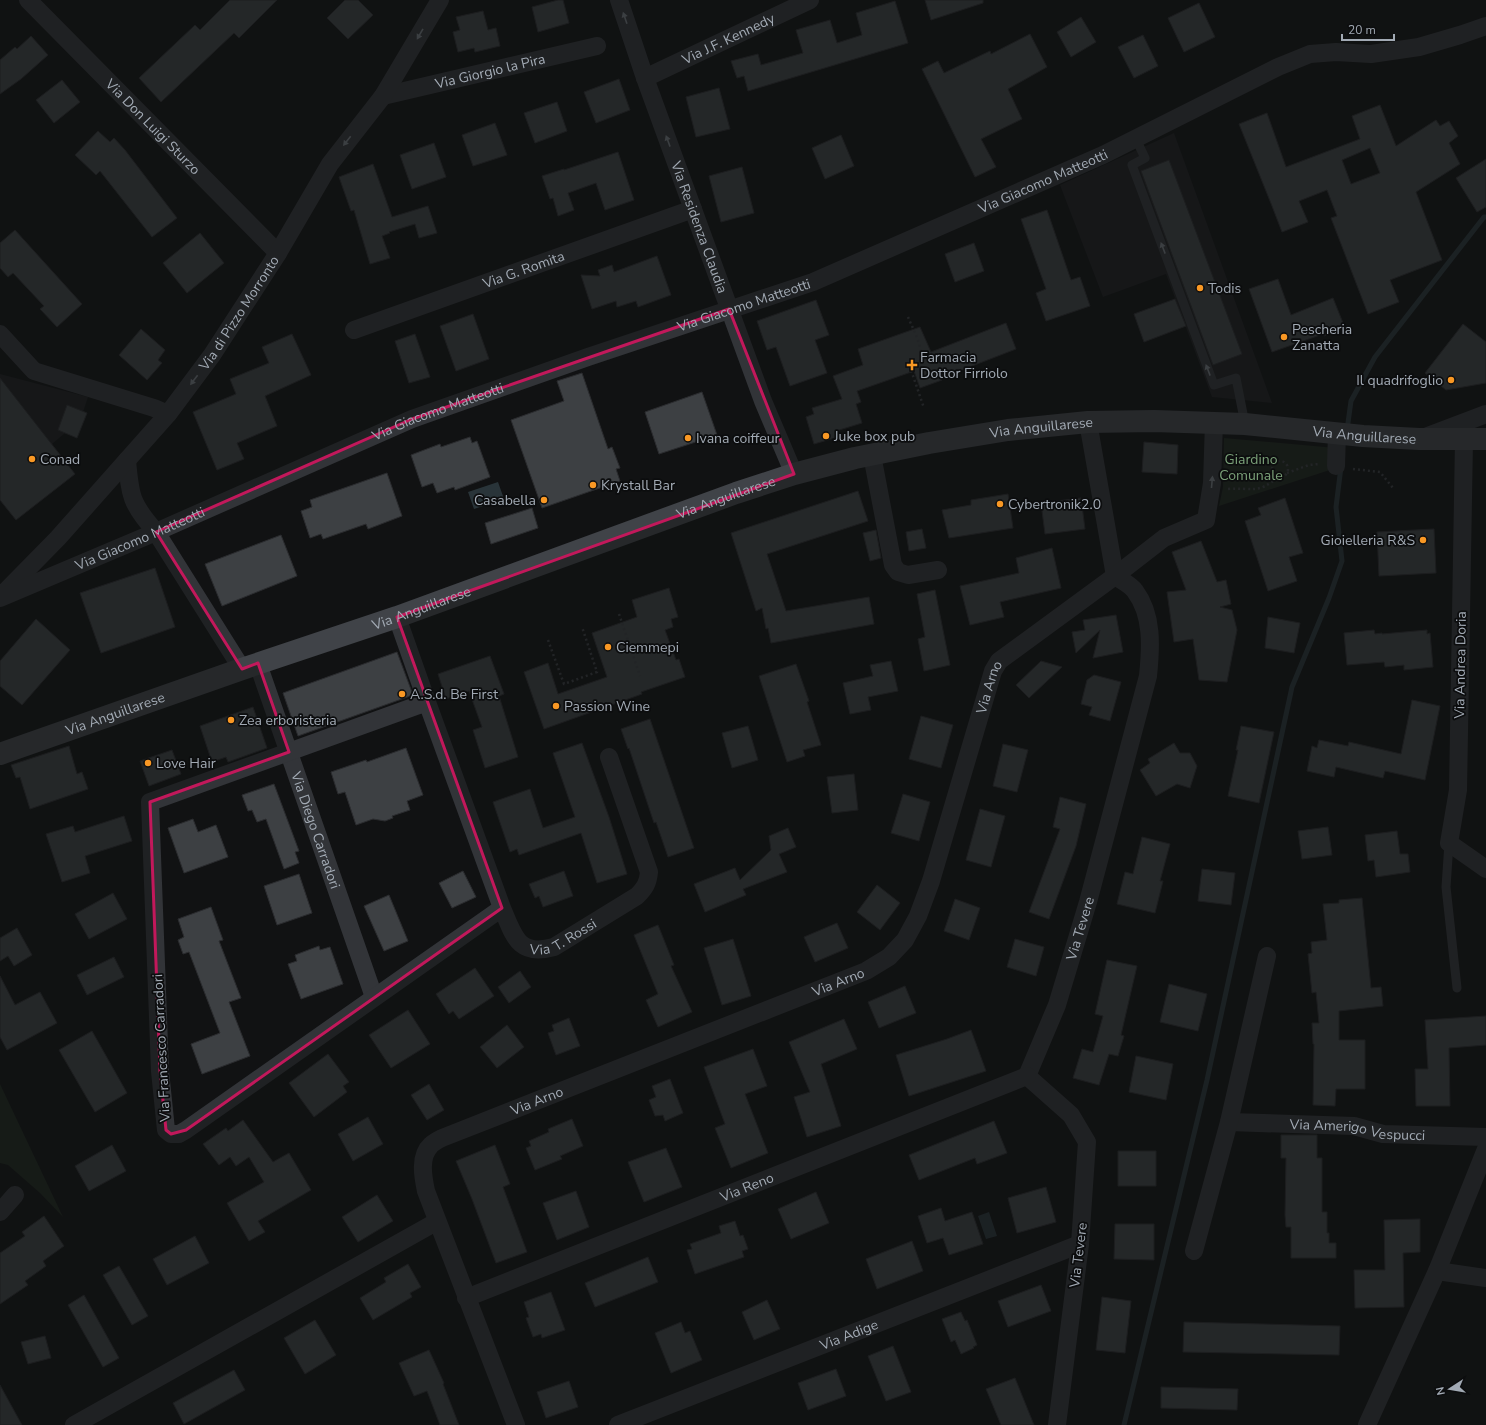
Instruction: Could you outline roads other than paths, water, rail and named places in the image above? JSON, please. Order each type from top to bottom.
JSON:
[{"type":"main road","name":"Via Anguillarese","points":[[0,754],[250,666],[397,617],[736,493],[794,474],[929,442],[1008,430],[1088,422],[1154,421],[1245,424],[1419,440],[1486,439]]},
{"type":"street","name":"Via Don Luigi Sturzo","points":[[28,0],[278,253]]},
{"type":"street","name":"Via di Pizzo Morronto","points":[[0,597],[58,538],[168,414],[212,355],[278,253],[330,164],[384,96],[440,0]]},
{"type":"street","name":"Via Residenza Claudia","points":[[619,0],[645,78],[729,309],[763,401],[794,474]]},
{"type":"street","name":"Via J.F. Kennedy","points":[[645,78],[810,0]]},
{"type":"street","name":"Via Giacomo Matteotti","points":[[0,597],[156,532],[412,419],[588,357],[813,282],[1103,155],[1278,66],[1310,54],[1336,52],[1371,54],[1419,47],[1486,26]]},
{"type":"street","name":"Via Giorgio la Pira","points":[[384,96],[597,46]]},
{"type":"street","name":"Via G. Romita","points":[[354,330],[693,209]]},
{"type":"street","points":[[0,334],[34,371],[154,408],[168,414]]},
{"type":"street","points":[[1419,440],[1486,414]]},
{"type":"street","points":[[1088,422],[1114,576],[1164,538],[1206,520],[1212,483],[1214,422]]},
{"type":"street","points":[[1336,466],[1338,433]]},
{"type":"street","name":"Via Andrea Doria","points":[[1449,843],[1458,790],[1464,440]]},
{"type":"street","points":[[872,455],[893,565],[898,572],[908,575],[938,570]]},
{"type":"street","name":"Via Diego Carradori","points":[[127,460],[130,490],[134,504],[143,518],[156,532],[250,666],[289,752],[374,997]]},
{"type":"street","name":"Via Tevere","points":[[1057,1425],[1080,1244],[1087,1142],[1072,1115],[1027,1076],[1057,1005],[1088,902],[1148,676],[1150,630],[1145,609],[1134,589],[1114,576]]},
{"type":"street","name":"Via Arno","points":[[436,1222],[423,1176],[423,1166],[427,1150],[432,1143],[866,971],[889,957],[905,940],[918,916],[933,874],[993,671],[999,661],[1114,576]]},
{"type":"street","name":"Via T. Rossi","points":[[397,617],[511,931],[518,942],[527,948],[541,950],[554,947],[637,896],[645,888],[648,881],[649,872],[609,758]]},
{"type":"street","points":[[289,752],[427,702]]},
{"type":"street","name":"Via Francesco Carradori","points":[[289,752],[150,802],[160,1071],[166,1130],[171,1134],[179,1134],[186,1130],[502,908]]},
{"type":"street","points":[[1449,843],[1486,869]]},
{"type":"street","points":[[1194,1251],[1229,1122],[1266,956]]},
{"type":"street","name":"Via Reno","points":[[466,1298],[1027,1076]]},
{"type":"street","name":"Via Amerigo Vespucci","points":[[1229,1122],[1354,1126],[1384,1134],[1486,1137]]},
{"type":"street","points":[[1367,1425],[1437,1271],[1486,1149]]},
{"type":"street","points":[[0,1212],[15,1195]]},
{"type":"street","points":[[74,1425],[436,1222],[516,1425]]},
{"type":"street","name":"Via Adige","points":[[618,1425],[1080,1244]]},
{"type":"street","points":[[1437,1271],[1486,1278]]},
{"type":"lane","points":[[1136,138],[1145,158],[1132,165],[1214,385],[1236,378],[1245,424]]},
{"type":"lane","points":[[1449,843],[1446,887],[1457,988]]},
{"type":"waterway","points":[[1347,430],[1351,401],[1375,357],[1484,217],[1486,217]]},
{"type":"waterway","points":[[1124,1425],[1207,1080],[1292,687],[1329,598],[1342,561],[1336,507],[1341,467]]},
{"type":"place","name":"Todis","points":[[1200,288]]},
{"type":"place","name":"Pescheria Zanatta","points":[[1284,337]]},
{"type":"place","name":"Farmacia Dottor Firriolo","points":[[912,365]]},
{"type":"place","name":"Il quadrifoglio","points":[[1451,380]]},
{"type":"place","name":"Juke box pub","points":[[826,436]]},
{"type":"place","name":"Ivana coiffeur","points":[[688,438]]},
{"type":"place","name":"Conad","points":[[32,459]]},
{"type":"place","name":"Krystall Bar","points":[[593,485]]},
{"type":"place","name":"Casabella","points":[[544,500]]},
{"type":"place","name":"Cybertronik2.0","points":[[1000,504]]},
{"type":"place","name":"Gioielleria R&S","points":[[1423,540]]},
{"type":"place","name":"Ciemmepi","points":[[608,647]]},
{"type":"place","name":"A.S.d. Be First","points":[[402,694]]},
{"type":"place","name":"Passion Wine","points":[[556,706]]},
{"type":"place","name":"Zea erboristeria","points":[[231,720]]},
{"type":"place","name":"Love Hair","points":[[148,763]]},
{"type":"park label","name":"Giardino Comunale","points":[[1251,468]]}]
